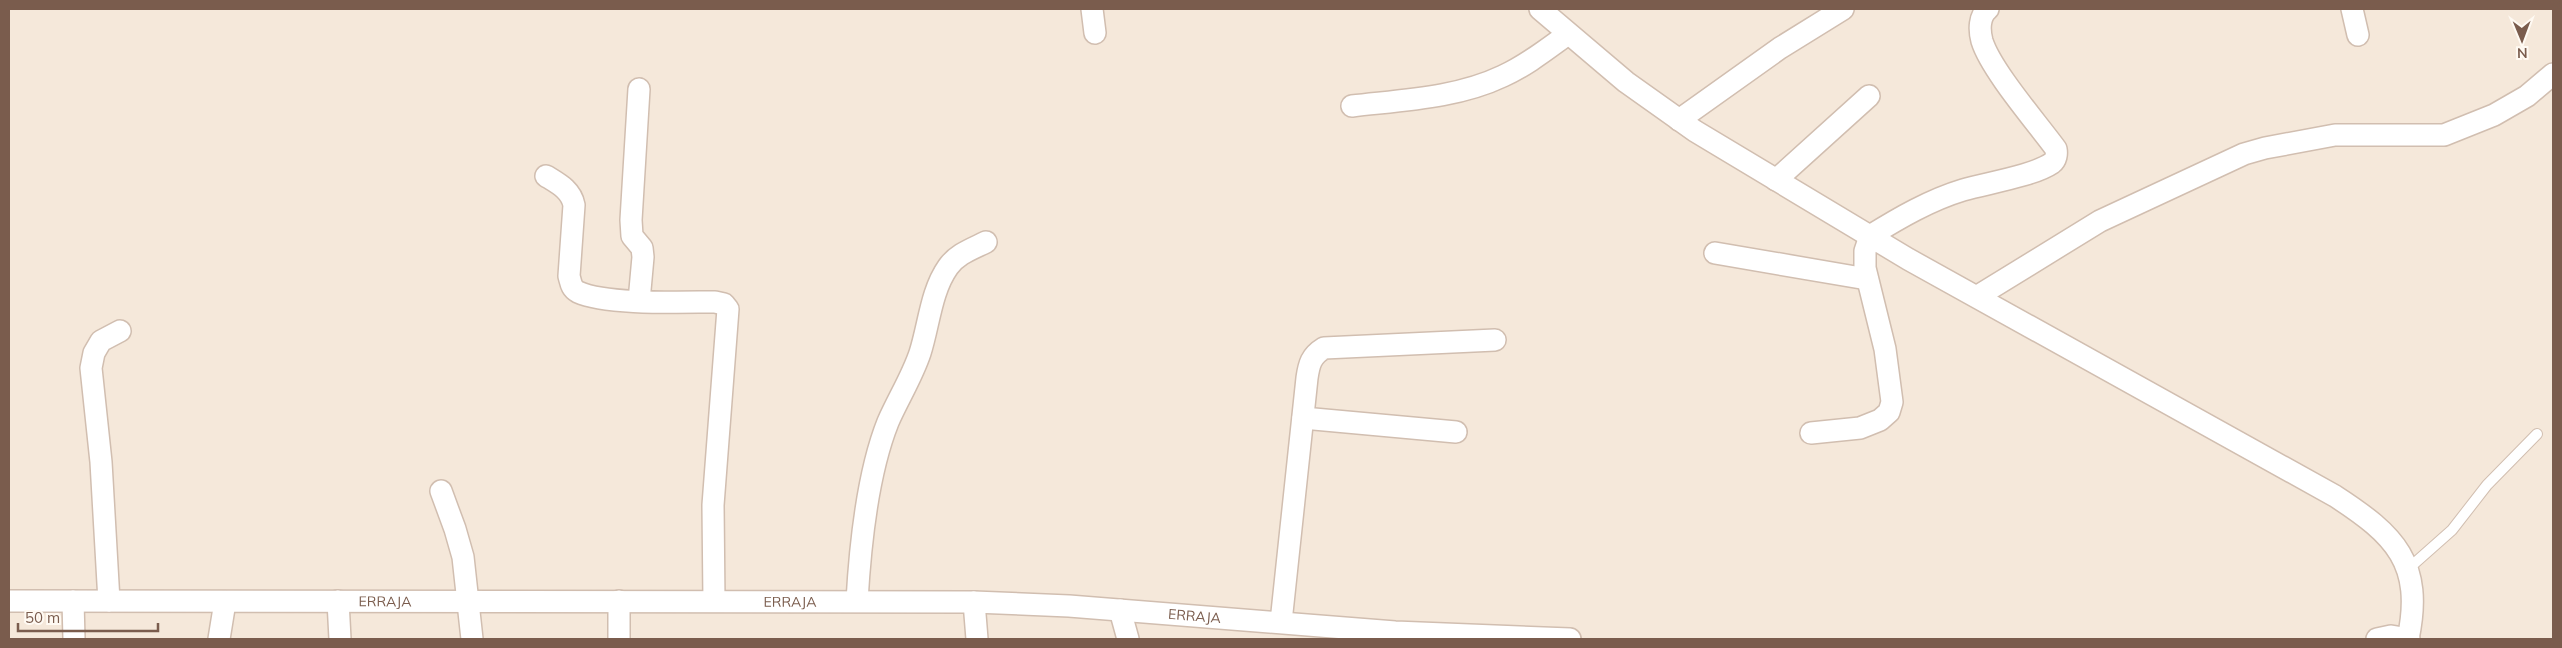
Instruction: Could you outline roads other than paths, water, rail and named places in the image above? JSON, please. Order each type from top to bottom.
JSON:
[{"type":"street","points":[[1092,9],[1095,33]]},
{"type":"street","points":[[1540,9],[1626,82],[1679,120],[1776,180],[1870,236],[2335,496],[2368,517],[2388,534],[2408,569],[2414,612],[2409,639],[2391,636],[2377,639]]},
{"type":"street","points":[[1679,120],[1780,48],[1844,9]]},
{"type":"street","points":[[1811,433],[1860,428],[1880,420],[1889,412],[1892,402],[1885,349],[1867,279],[1865,251],[1870,236],[1897,219],[1941,198],[2032,171],[2052,163],[2055,159],[2056,149],[2001,75],[1983,43],[1980,32],[1981,20],[1988,9]]},
{"type":"street","points":[[2352,9],[2358,36]]},
{"type":"street","points":[[1352,106],[1428,98],[1474,87],[1504,76],[1568,34]]},
{"type":"street","points":[[1978,296],[2100,221],[2244,154],[2265,148],[2334,135],[2402,134],[2432,137],[2444,135],[2462,130],[2494,115],[2527,96],[2553,74]]},
{"type":"street","points":[[639,89],[631,220],[632,236],[642,248],[643,257],[639,301]]},
{"type":"street","points":[[1776,180],[1869,96]]},
{"type":"street","points":[[546,176],[564,188],[572,197],[574,205],[569,276],[572,286],[578,292],[639,301],[715,302],[724,304],[728,309],[712,505],[714,601]]},
{"type":"street","points":[[857,601],[859,562],[866,514],[888,423],[920,352],[941,279],[949,266],[960,255],[986,242]]},
{"type":"street","points":[[1715,253],[1867,279]]},
{"type":"street","points":[[109,601],[101,462],[91,368],[94,353],[101,341],[120,331]]},
{"type":"street","points":[[1281,622],[1310,362],[1315,353],[1324,348],[1494,340]]},
{"type":"street","points":[[1303,418],[1456,432]]},
{"type":"street","points":[[440,491],[455,529],[463,557],[472,639]]},
{"type":"street","points":[[618,639],[619,600]]},
{"type":"street","name":"ERRAJA","points":[[9,601],[619,600],[974,602],[1120,610],[1281,622],[1395,636],[1570,639]]},
{"type":"street","points":[[73,601],[74,639]]},
{"type":"street","points":[[338,601],[340,639]]},
{"type":"street","points":[[218,639],[225,602]]},
{"type":"street","points":[[974,602],[977,639]]},
{"type":"street","points":[[1120,610],[1128,639]]},
{"type":"lane","points":[[2408,569],[2452,530],[2487,485],[2537,434]]}]
